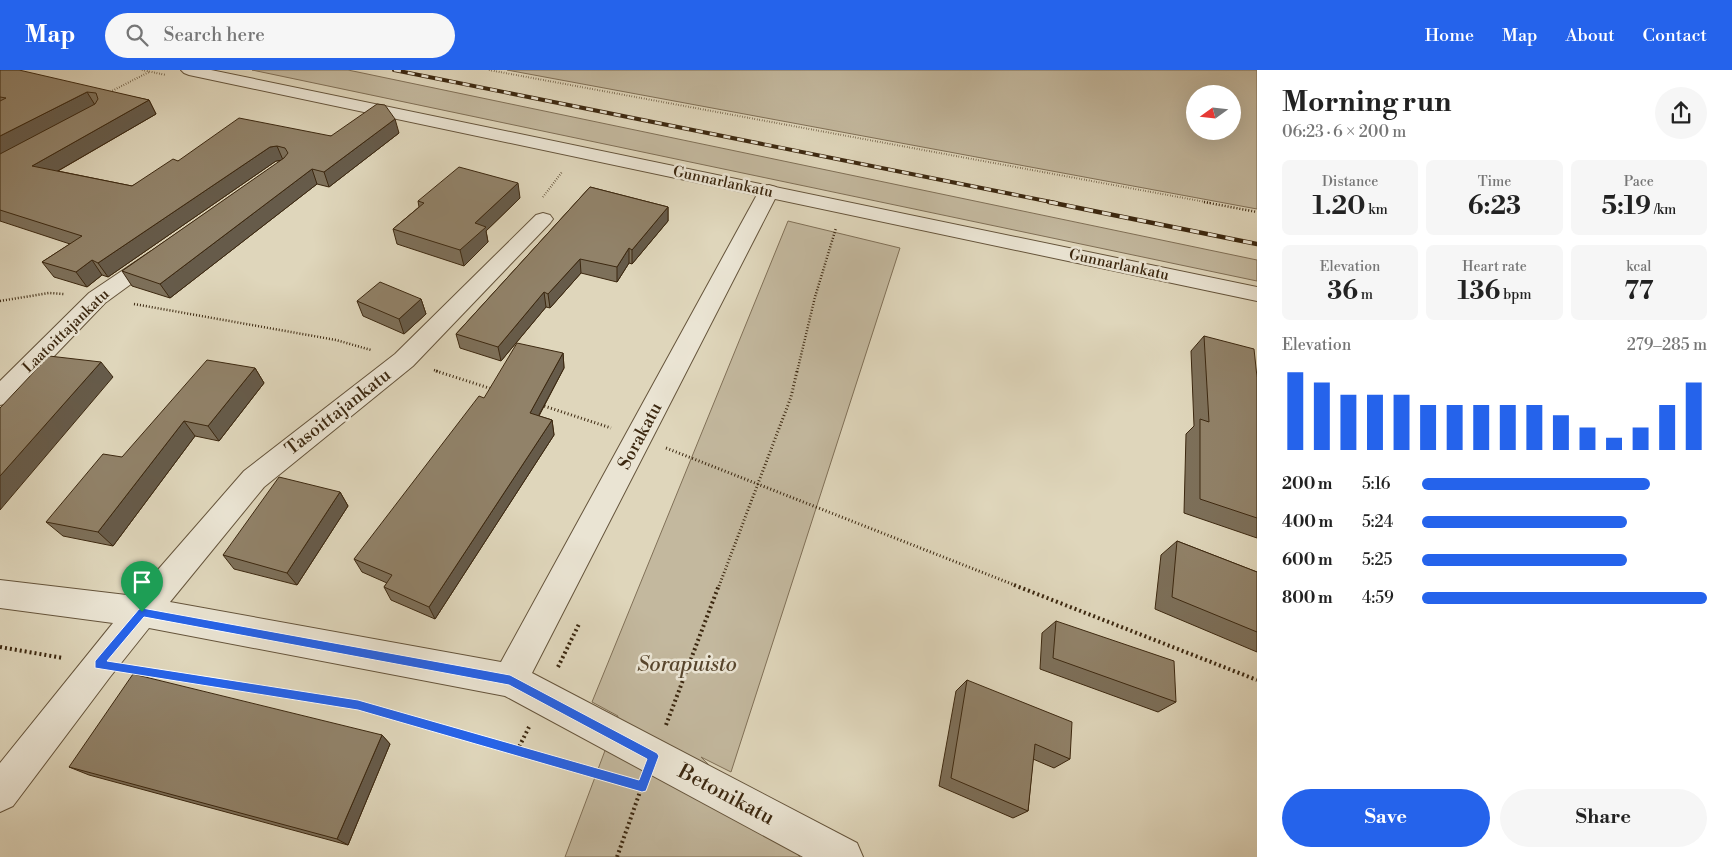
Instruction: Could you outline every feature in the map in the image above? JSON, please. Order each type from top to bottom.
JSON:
[{"type":"street","name":"Gunnarlankatu","points":[[189,70],[1257,294]]},
{"type":"street","name":"Sorakatu","points":[[510,680],[769,191]]},
{"type":"street","name":"Tasoittajankatu","points":[[0,793],[98,665],[254,479],[404,360],[543,219]]},
{"type":"street","name":"Laatoittajankatu","points":[[0,396],[97,298],[170,247]]},
{"type":"street","name":"Betonikatu","points":[[0,594],[142,612],[510,680],[648,772],[843,857]]},
{"type":"path","points":[[489,70],[1257,212]]},
{"type":"path","points":[[107,94],[150,72]]},
{"type":"path","points":[[543,219],[540,200],[568,165]]},
{"type":"path","points":[[616,857],[791,397],[815,297],[836,227]]},
{"type":"path","points":[[0,647],[98,665],[358,705],[624,782]]},
{"type":"path","points":[[633,784],[648,772]]},
{"type":"path","points":[[648,772],[651,792]]},
{"type":"green space","points":[[252,70],[348,70],[1257,260],[1257,281]]},
{"type":"green space","points":[[507,70],[1257,70],[1257,209]]},
{"type":"green space","name":"Sorapuisto","points":[[788,221],[900,248],[731,772],[701,757],[800,857],[565,857],[618,716],[592,702]]},
{"type":"building","points":[[0,70],[19,70],[149,100],[32,166],[132,186],[173,159],[178,161],[239,118],[331,136],[377,104],[385,105],[395,119],[324,172],[312,169],[160,284],[122,271],[284,158],[288,153],[285,148],[270,147],[98,263],[92,260],[76,272],[42,262],[82,236],[0,210],[0,154],[95,104],[98,99],[96,93],[87,92],[0,136],[0,101],[6,98],[0,97]]},
{"type":"building","points":[[459,167],[518,183],[475,223],[486,227],[460,250],[393,229],[424,203],[418,201]]},
{"type":"building","points":[[590,187],[668,207],[632,250],[629,248],[617,267],[580,259],[548,294],[544,292],[498,347],[456,334]]},
{"type":"building","points":[[380,282],[421,299],[399,319],[357,301]]},
{"type":"building","points":[[1204,336],[1254,349],[1257,377],[1257,518],[1200,499],[1200,419],[1209,422]]},
{"type":"building","points":[[517,343],[563,353],[530,413],[552,420],[429,607],[384,587],[392,575],[354,559],[479,396],[484,398]]},
{"type":"building","points":[[49,356],[101,362],[0,476],[0,408]]},
{"type":"building","points":[[207,360],[255,368],[208,426],[184,421],[98,532],[46,522],[103,454],[122,457]]},
{"type":"building","points":[[279,477],[340,492],[287,573],[223,555]]},
{"type":"building","points":[[1177,541],[1257,572],[1257,632],[1172,597]]},
{"type":"building","points":[[1056,621],[1174,661],[1176,702],[1053,658]]},
{"type":"building","points":[[133,674],[382,735],[337,839],[69,767]]},
{"type":"building","points":[[967,680],[1072,722],[1070,759],[1035,744],[1028,811],[951,778]]},
{"type":"railway","points":[[394,70],[1056,203]]},
{"type":"railway","points":[[1049,202],[1257,244]]},
{"type":"route","points":[[142,612],[510,680],[653,756],[642,787],[358,705],[98,665],[142,612]]}]
